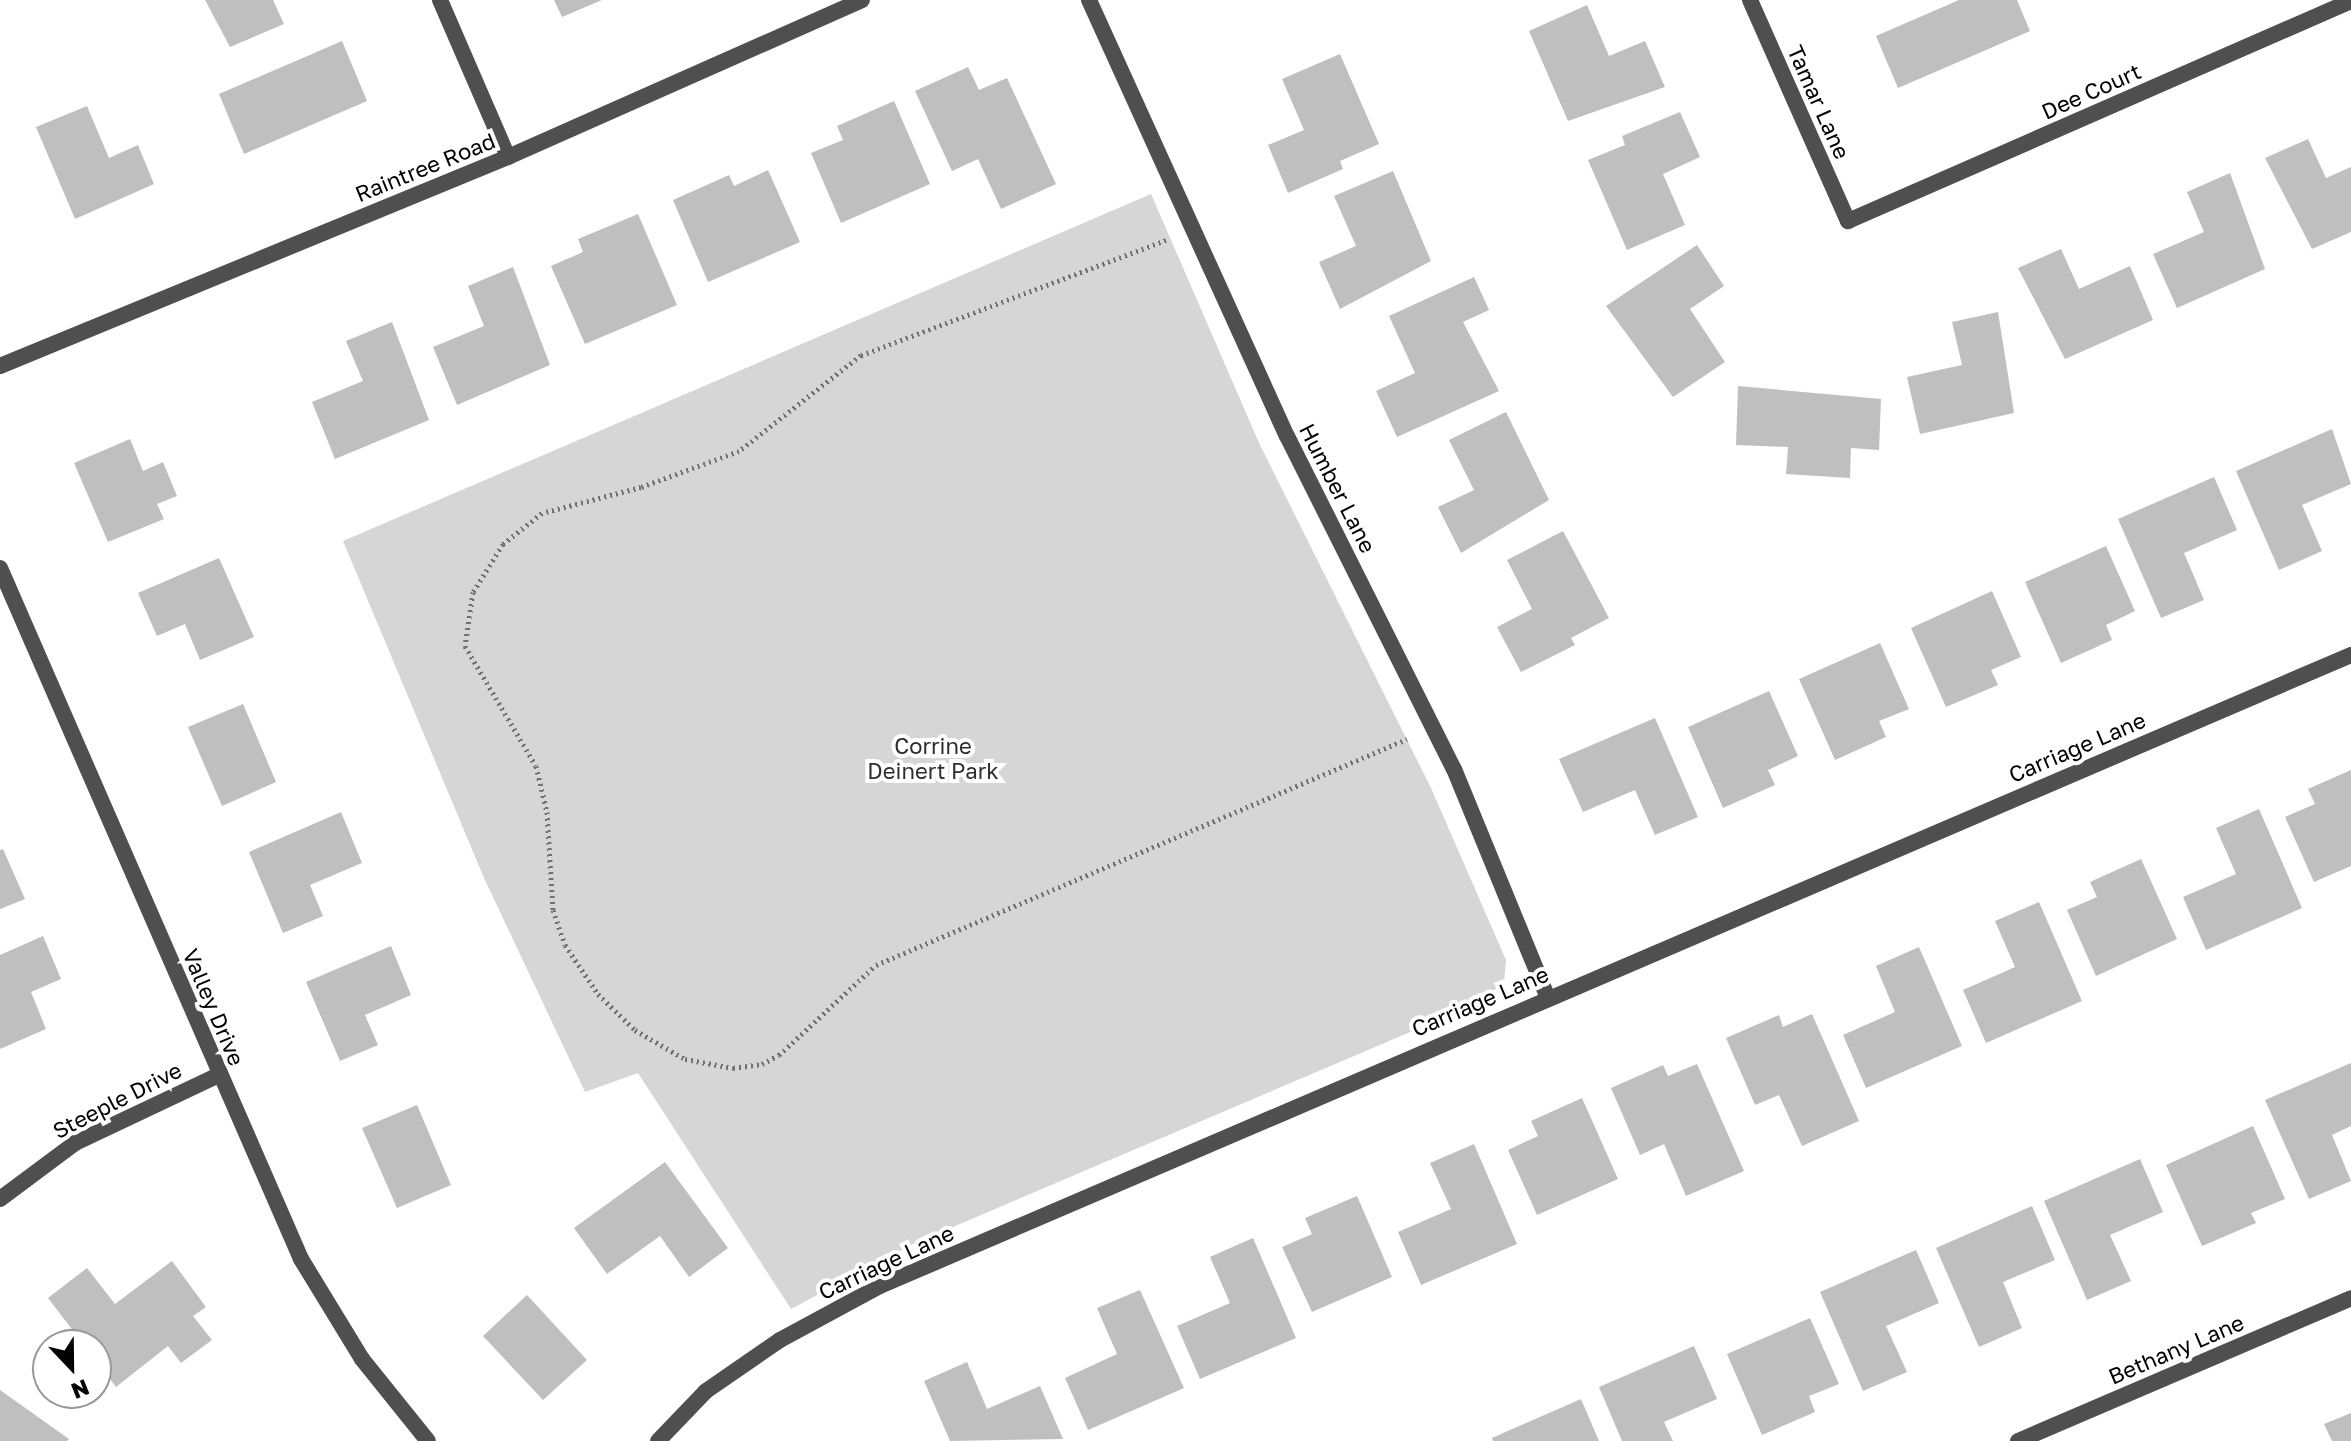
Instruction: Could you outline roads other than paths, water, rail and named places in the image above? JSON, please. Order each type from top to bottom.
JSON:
[{"type":"street","points":[[440,0],[508,157]]},
{"type":"street","name":"Raintree Road","points":[[0,366],[508,157],[862,0]]},
{"type":"street","name":"Humber Lane","points":[[1089,0],[1287,436],[1434,727],[1547,996]]},
{"type":"street","name":"Tamar Lane","points":[[1750,0],[1848,221]]},
{"type":"street","name":"Dee Court","points":[[1848,221],[2351,1]]},
{"type":"street","name":"Valley Drive","points":[[0,568],[219,1075],[327,1308],[428,1441]]},
{"type":"street","name":"Carriage Lane","points":[[658,1441],[706,1391],[780,1340],[880,1286],[1547,996],[2351,655]]},
{"type":"street","name":"Steeple Drive","points":[[0,1199],[75,1143],[219,1075]]},
{"type":"street","name":"Bethany Lane","points":[[2018,1441],[2351,1298]]},
{"type":"park label","name":"Corrine Deinert Park","points":[[933,758]]}]
